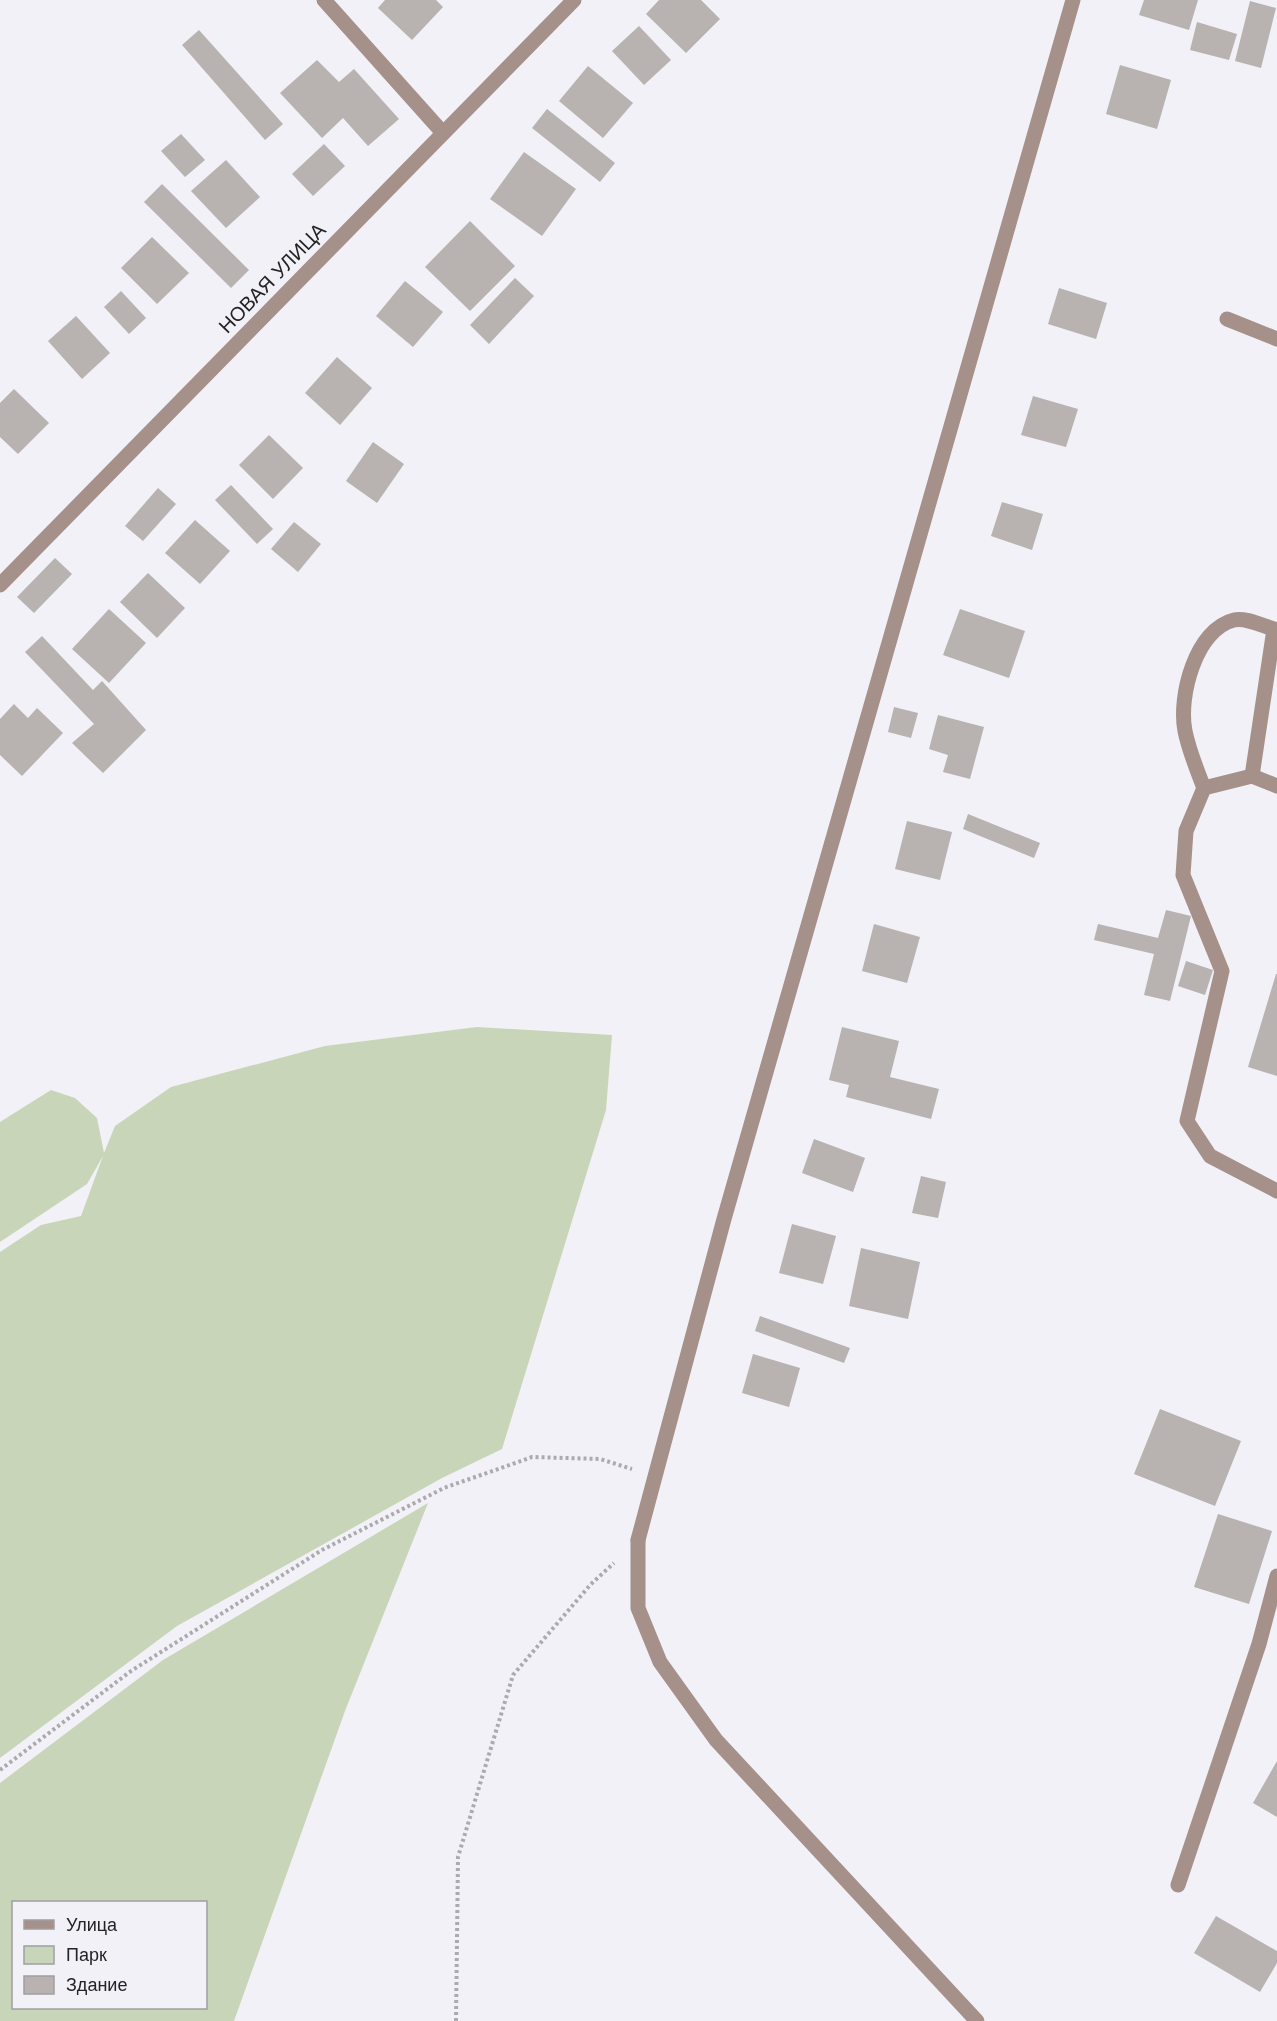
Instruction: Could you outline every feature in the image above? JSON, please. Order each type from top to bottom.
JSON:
[{"type":"street","points":[[324,0],[443,133]]},
{"type":"street","name":"НОВАЯ УЛИЦА","points":[[0,585],[574,0]]},
{"type":"street","points":[[977,2021],[716,1740],[660,1662],[638,1608],[638,1540],[724,1219],[1073,0]]},
{"type":"street","points":[[1227,319],[1277,339]]},
{"type":"street","points":[[1252,776],[1275,629],[1236,619],[1217,627],[1207,637],[1197,656],[1185,691],[1184,729],[1204,788],[1186,831],[1184,875],[1222,971],[1187,1121],[1210,1156],[1277,1191]]},
{"type":"street","points":[[1204,788],[1252,776],[1277,786]]},
{"type":"street","points":[[1178,1885],[1259,1644],[1277,1576]]},
{"type":"path","points":[[0,1770],[141,1665],[322,1550],[444,1488],[532,1456],[600,1459],[655,1476]]},
{"type":"path","points":[[456,2021],[458,1857],[513,1675],[591,1584],[638,1540]]},
{"type":"green space","points":[[477,1027],[612,1035],[606,1110],[502,1449],[442,1478],[177,1626],[0,1758],[0,1252],[41,1225],[81,1216],[103,1156],[87,1184],[0,1242],[0,1122],[51,1090],[75,1098],[97,1118],[104,1153],[115,1126],[171,1087],[325,1046]]},
{"type":"green space","points":[[428,1503],[345,1711],[234,2021],[0,2021],[0,1783],[163,1660]]},
{"type":"building","points":[[385,0],[436,0],[443,7],[412,40],[378,8]]},
{"type":"building","points":[[659,0],[701,0],[720,19],[686,53],[646,14]]},
{"type":"building","points":[[1144,0],[1198,0],[1189,30],[1139,15]]},
{"type":"building","points":[[1250,1],[1276,8],[1261,68],[1235,61]]},
{"type":"building","points":[[1197,22],[1237,34],[1229,60],[1190,50]]},
{"type":"building","points":[[639,26],[671,60],[644,85],[612,51]]},
{"type":"building","points":[[199,30],[283,124],[265,140],[182,45]]},
{"type":"building","points":[[317,60],[339,82],[354,69],[399,119],[368,146],[343,118],[322,138],[280,93]]},
{"type":"building","points":[[1120,65],[1171,80],[1157,129],[1106,114]]},
{"type":"building","points":[[588,66],[633,103],[603,138],[559,101]]},
{"type":"building","points":[[547,109],[615,163],[600,182],[532,128]]},
{"type":"building","points":[[181,134],[205,160],[185,177],[161,151]]},
{"type":"building","points":[[324,144],[345,166],[313,196],[292,174]]},
{"type":"building","points":[[524,152],[576,189],[542,236],[490,199]]},
{"type":"building","points":[[226,160],[260,197],[226,228],[191,191]]},
{"type":"building","points":[[162,184],[249,270],[231,288],[144,202]]},
{"type":"building","points":[[470,221],[515,266],[470,311],[425,267]]},
{"type":"building","points":[[152,237],[189,273],[157,304],[121,268]]},
{"type":"building","points":[[515,278],[534,296],[489,344],[470,325]]},
{"type":"building","points":[[405,281],[443,312],[413,347],[376,316]]},
{"type":"building","points":[[1059,288],[1107,303],[1096,339],[1048,324]]},
{"type":"building","points":[[121,291],[146,318],[129,334],[104,307]]},
{"type":"building","points":[[76,316],[110,353],[82,379],[48,341]]},
{"type":"building","points":[[337,357],[372,388],[340,425],[305,393]]},
{"type":"building","points":[[14,389],[49,423],[18,454],[0,437],[0,403]]},
{"type":"building","points":[[1033,396],[1078,409],[1066,447],[1021,435]]},
{"type":"building","points":[[269,435],[303,468],[273,499],[239,465]]},
{"type":"building","points":[[373,442],[404,464],[377,503],[346,481]]},
{"type":"building","points":[[231,485],[273,529],[257,544],[215,500]]},
{"type":"building","points":[[158,488],[176,504],[143,541],[125,526]]},
{"type":"building","points":[[1002,502],[1043,514],[1032,550],[991,536]]},
{"type":"building","points":[[195,520],[230,551],[200,584],[165,553]]},
{"type":"building","points":[[294,522],[321,544],[298,572],[271,549]]},
{"type":"building","points":[[55,558],[72,574],[34,613],[17,597]]},
{"type":"building","points":[[148,573],[185,608],[157,638],[120,602]]},
{"type":"building","points":[[109,609],[146,643],[109,683],[72,649]]},
{"type":"building","points":[[960,609],[1025,631],[1009,678],[943,655]]},
{"type":"building","points":[[42,636],[93,690],[102,681],[146,730],[103,773],[72,743],[94,724],[25,652]]},
{"type":"building","points":[[14,704],[28,718],[37,708],[63,733],[22,776],[0,755],[0,719]]},
{"type":"building","points":[[894,707],[918,713],[911,738],[888,732]]},
{"type":"building","points":[[938,715],[984,727],[970,779],[943,772],[948,755],[929,749]]},
{"type":"building","points":[[968,814],[1040,843],[1034,858],[963,829]]},
{"type":"building","points":[[907,821],[952,832],[940,880],[895,869]]},
{"type":"building","points":[[1166,910],[1191,916],[1170,1001],[1144,995],[1154,954],[1094,940],[1098,924],[1158,938]]},
{"type":"building","points":[[874,924],[920,937],[907,983],[862,971]]},
{"type":"building","points":[[1186,961],[1213,970],[1205,995],[1178,986]]},
{"type":"building","points":[[1277,974],[1277,1076],[1248,1067]]},
{"type":"building","points":[[842,1027],[899,1041],[890,1077],[939,1089],[931,1119],[846,1097],[849,1085],[829,1080]]},
{"type":"building","points":[[814,1139],[865,1158],[853,1192],[802,1173]]},
{"type":"building","points":[[921,1176],[946,1182],[938,1218],[912,1213]]},
{"type":"building","points":[[792,1224],[836,1236],[823,1284],[779,1273]]},
{"type":"building","points":[[861,1248],[920,1262],[908,1319],[849,1306]]},
{"type":"building","points":[[760,1316],[850,1348],[844,1363],[755,1331]]},
{"type":"building","points":[[753,1354],[800,1368],[789,1407],[742,1393]]},
{"type":"building","points":[[1160,1409],[1241,1441],[1215,1506],[1134,1474]]},
{"type":"building","points":[[1218,1514],[1272,1531],[1249,1604],[1194,1587]]},
{"type":"building","points":[[1277,1761],[1277,1817],[1253,1803]]},
{"type":"building","points":[[1216,1916],[1277,1951],[1277,1963],[1260,1992],[1194,1953]]}]
